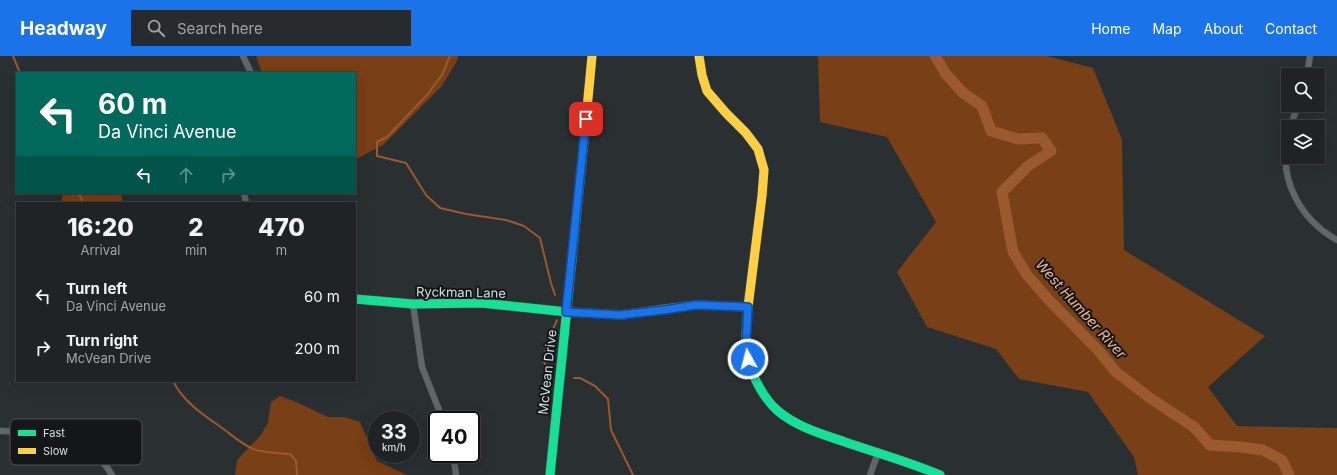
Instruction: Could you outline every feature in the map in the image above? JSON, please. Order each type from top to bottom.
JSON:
[{"type":"street","points":[[243,56],[251,72]]},
{"type":"street","name":"McVean Drive","points":[[550,475],[592,56]]},
{"type":"street","points":[[699,56],[702,75],[707,91],[746,133],[758,149],[764,170],[748,307],[746,346],[747,356],[754,377],[765,396],[778,411],[798,424],[828,436],[908,462],[940,475]]},
{"type":"street","points":[[1308,68],[1310,56]]},
{"type":"street","points":[[1286,164],[1288,180],[1303,212],[1326,234],[1337,240]]},
{"type":"street","name":"Ryckman Lane","points":[[356,299],[413,304],[481,303],[566,312],[620,315],[696,305],[748,307]]},
{"type":"street","points":[[413,304],[422,367],[439,411]]},
{"type":"street","points":[[0,431],[10,431]]},
{"type":"street","points":[[870,475],[878,453]]},
{"type":"street","points":[[454,463],[456,475]]},
{"type":"street","points":[[104,465],[112,475]]},
{"type":"shaded area","points":[[256,56],[458,56],[457,61],[441,87],[383,145],[356,159],[356,72],[262,72]]},
{"type":"shaded area","points":[[818,56],[1047,56],[1093,68],[1122,140],[1124,250],[1265,336],[1208,387],[1237,426],[1337,428],[1337,475],[1138,475],[1134,457],[1088,392],[1019,379],[996,349],[927,327],[897,272],[936,222],[887,137],[820,122]]},
{"type":"shaded area","points":[[63,194],[121,194],[123,202],[61,202]]},
{"type":"shaded area","points":[[280,396],[328,417],[344,417],[360,422],[368,440],[368,463],[381,463],[407,475],[235,475],[237,460],[260,436],[268,423],[271,402]]},
{"type":"waterway","points":[[13,56],[20,72]]},
{"type":"waterway","points":[[450,56],[442,75],[427,95],[387,137],[377,142],[377,156],[406,163],[426,195],[440,208],[466,214],[506,220],[524,226],[540,238],[555,295]]},
{"type":"waterway","name":"West Humber River","points":[[935,56],[946,74],[963,93],[982,106],[991,131],[1018,139],[1042,138],[1051,151],[1028,166],[1002,192],[1013,252],[1027,275],[1048,299],[1098,350],[1116,372],[1150,398],[1194,427],[1210,445],[1263,450],[1282,460],[1289,475]]},
{"type":"waterway","points":[[79,194],[83,202]]},
{"type":"waterway","points":[[550,371],[543,361],[548,341],[557,320]]},
{"type":"waterway","points":[[574,378],[580,378],[595,386],[608,399],[611,430],[633,475]]},
{"type":"waterway","points":[[174,382],[189,402],[243,444],[260,451],[290,454],[296,461],[297,475]]},
{"type":"traffic: fast","points":[[550,475],[583,151]]},
{"type":"traffic: fast","points":[[356,299],[413,304],[481,303],[567,312],[621,315],[696,305],[748,307]]},
{"type":"traffic: fast","points":[[748,307],[746,340],[748,359],[760,388],[778,411],[785,417],[810,430],[940,475]]},
{"type":"traffic: slow","points":[[583,151],[592,56]]},
{"type":"traffic: slow","points":[[699,56],[702,75],[707,91],[746,133],[758,149],[764,170],[748,307]]},
{"type":"route","points":[[586,119],[566,312],[620,315],[696,305],[748,307],[746,346],[748,359]]}]
